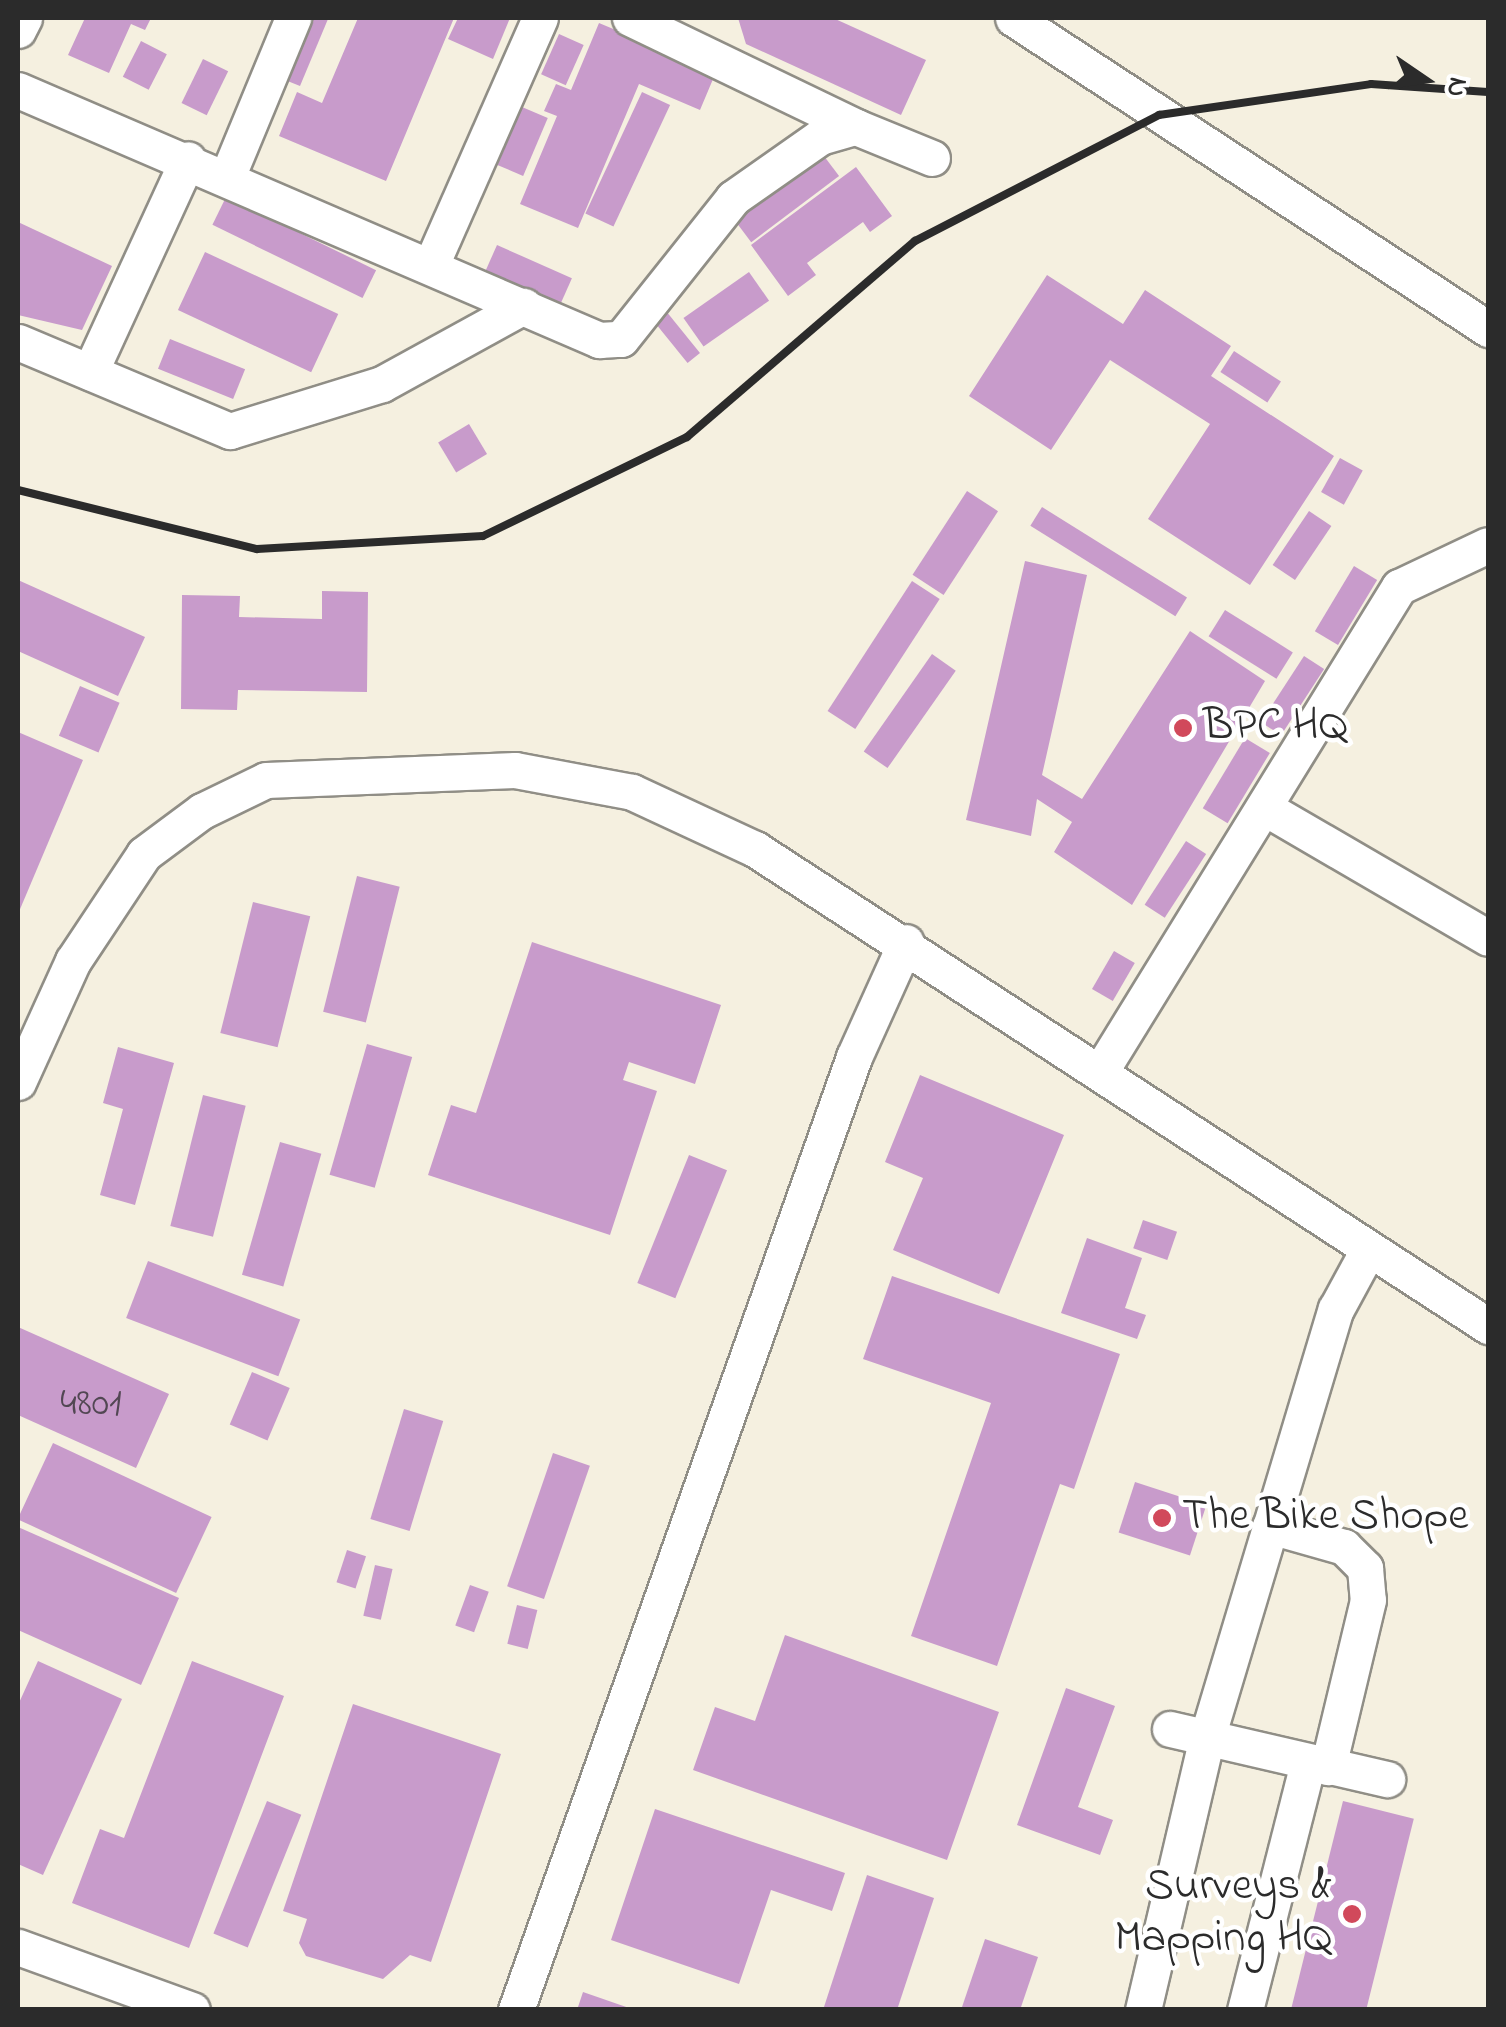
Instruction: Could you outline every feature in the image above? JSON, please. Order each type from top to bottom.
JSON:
[{"type":"street","points":[[18,30],[24,18]]},
{"type":"street","points":[[228,175],[293,18]]},
{"type":"street","points":[[431,265],[540,18]]},
{"type":"street","points":[[630,18],[932,158]]},
{"type":"street","points":[[1013,18],[1488,329]]},
{"type":"street","points":[[18,90],[228,175],[599,340],[620,339],[733,198],[820,137],[856,126]]},
{"type":"street","points":[[90,372],[188,159]]},
{"type":"street","points":[[18,342],[200,422],[261,428],[382,384],[524,306]]},
{"type":"street","points":[[1100,1072],[1398,588],[1488,545]]},
{"type":"street","points":[[18,1082],[26,1051],[73,961],[144,854],[202,811],[266,780],[515,770],[632,792],[754,850],[906,942],[1488,1326]]},
{"type":"street","points":[[1265,808],[1488,938]]},
{"type":"street","points":[[516,2010],[854,1057],[906,942]]},
{"type":"street","points":[[1143,2010],[1206,1740],[1336,1309],[1368,1250]]},
{"type":"street","points":[[1245,2010],[1368,1600],[1365,1568],[1344,1547],[1270,1526]]},
{"type":"street","points":[[1170,1729],[1386,1779]]},
{"type":"street","points":[[18,1948],[192,2010]]},
{"type":"building","points":[[85,18],[151,18],[145,30],[131,24],[109,73],[68,55]]},
{"type":"building","points":[[300,18],[328,19],[300,86],[275,76]]},
{"type":"building","points":[[358,18],[454,18],[386,181],[279,136],[297,92],[322,103]]},
{"type":"building","points":[[458,18],[510,18],[493,59],[448,39]]},
{"type":"building","points":[[738,18],[833,18],[926,60],[901,115],[746,44]]},
{"type":"building","points":[[599,23],[716,72],[700,110],[639,84],[578,228],[520,204],[557,116],[544,111],[556,84],[571,90]]},
{"type":"building","points":[[559,34],[584,45],[566,85],[541,74]]},
{"type":"building","points":[[141,41],[167,54],[149,90],[123,77]]},
{"type":"building","points":[[203,59],[228,71],[207,115],[182,103]]},
{"type":"building","points":[[642,92],[670,105],[613,227],[585,213]]},
{"type":"building","points":[[522,107],[548,118],[523,176],[497,165]]},
{"type":"building","points":[[821,152],[839,176],[751,242],[733,218]]},
{"type":"building","points":[[856,167],[892,216],[870,232],[863,222],[807,263],[816,275],[788,296],[751,245]]},
{"type":"building","points":[[226,197],[376,270],[363,298],[212,225]]},
{"type":"building","points":[[18,222],[112,266],[82,330],[18,315]]},
{"type":"building","points":[[497,245],[572,278],[560,306],[485,272]]},
{"type":"building","points":[[205,252],[338,314],[311,372],[178,310]]},
{"type":"building","points":[[749,272],[769,301],[704,347],[683,318]]},
{"type":"building","points":[[1047,275],[1123,324],[1145,290],[1231,346],[1211,376],[1334,456],[1250,585],[1148,519],[1210,424],[1110,360],[1051,450],[969,396]]},
{"type":"building","points":[[666,311],[700,353],[688,363],[654,321]]},
{"type":"building","points":[[170,339],[245,369],[233,399],[158,369]]},
{"type":"building","points":[[1234,351],[1281,381],[1267,402],[1220,372]]},
{"type":"building","points":[[469,424],[487,454],[456,473],[438,443]]},
{"type":"building","points":[[1340,458],[1363,471],[1344,505],[1321,492]]},
{"type":"building","points":[[967,491],[998,511],[944,595],[913,575]]},
{"type":"building","points":[[1042,507],[1187,598],[1175,616],[1030,526]]},
{"type":"building","points":[[1309,511],[1331,526],[1295,580],[1273,565]]},
{"type":"building","name":"BPC HQ","points":[[1025,561],[1087,575],[1042,775],[1082,799],[1190,631],[1265,681],[1132,905],[1054,852],[1072,822],[1037,799],[1031,836],[966,820]]},
{"type":"building","points":[[1354,566],[1377,580],[1338,645],[1315,631]]},
{"type":"building","points":[[18,580],[145,637],[118,696],[18,651]]},
{"type":"building","points":[[912,581],[940,599],[855,729],[828,711]]},
{"type":"building","points":[[322,591],[368,592],[367,692],[238,690],[237,710],[181,709],[182,595],[240,596],[239,617],[322,619]]},
{"type":"building","points":[[1225,610],[1293,652],[1276,679],[1209,636]]},
{"type":"building","points":[[932,654],[956,671],[887,768],[864,751]]},
{"type":"building","points":[[1304,656],[1324,669],[1281,735],[1261,722]]},
{"type":"building","points":[[80,686],[120,703],[98,753],[59,736]]},
{"type":"building","points":[[18,732],[83,760],[18,914]]},
{"type":"building","points":[[1245,738],[1270,753],[1228,823],[1203,808]]},
{"type":"building","points":[[1186,841],[1206,854],[1165,918],[1145,905]]},
{"type":"building","points":[[357,876],[400,887],[366,1022],[323,1012]]},
{"type":"building","points":[[253,902],[310,916],[278,1047],[220,1033]]},
{"type":"building","points":[[532,942],[721,1005],[695,1084],[629,1062],[623,1080],[657,1091],[610,1235],[428,1175],[451,1105],[476,1113]]},
{"type":"building","points":[[1114,951],[1135,963],[1113,1001],[1092,989]]},
{"type":"building","points":[[367,1044],[412,1057],[375,1188],[330,1175]]},
{"type":"building","points":[[118,1047],[174,1063],[135,1205],[100,1195],[123,1109],[103,1103]]},
{"type":"building","points":[[920,1075],[1064,1135],[999,1294],[893,1250],[923,1178],[885,1162]]},
{"type":"building","points":[[203,1095],[246,1106],[213,1237],[170,1226]]},
{"type":"building","points":[[280,1142],[321,1154],[283,1287],[242,1275]]},
{"type":"building","points":[[689,1155],[727,1170],[675,1298],[637,1283]]},
{"type":"building","points":[[1143,1220],[1177,1232],[1167,1260],[1133,1248]]},
{"type":"building","points":[[1087,1238],[1142,1258],[1125,1308],[1146,1315],[1137,1339],[1061,1313]]},
{"type":"building","points":[[148,1261],[300,1319],[278,1376],[126,1318]]},
{"type":"building","points":[[892,1276],[1120,1354],[1074,1489],[1060,1484],[997,1666],[911,1636],[991,1403],[863,1359]]},
{"type":"building","points":[[18,1327],[169,1394],[136,1468],[18,1415]]},
{"type":"building","points":[[252,1372],[290,1388],[267,1440],[230,1424]]},
{"type":"building","points":[[404,1409],[443,1421],[410,1531],[370,1519]]},
{"type":"building","points":[[53,1443],[212,1517],[176,1593],[18,1519]]},
{"type":"building","points":[[553,1453],[590,1466],[544,1599],[507,1586]]},
{"type":"building","name":"The Bike Shope","points":[[1135,1482],[1206,1505],[1190,1556],[1119,1532]]},
{"type":"building","points":[[18,1527],[179,1598],[141,1685],[18,1630]]},
{"type":"building","points":[[347,1550],[366,1556],[356,1589],[336,1582]]},
{"type":"building","points":[[375,1565],[393,1569],[381,1620],[363,1616]]},
{"type":"building","points":[[470,1585],[489,1592],[474,1632],[455,1625]]},
{"type":"building","points":[[517,1605],[537,1610],[528,1649],[507,1644]]},
{"type":"building","points":[[785,1635],[999,1712],[947,1860],[693,1770],[715,1707],[755,1721]]},
{"type":"building","points":[[38,1661],[122,1699],[43,1875],[18,1864],[18,1705]]},
{"type":"building","points":[[192,1661],[284,1696],[189,1948],[72,1903],[100,1829],[124,1838]]},
{"type":"building","points":[[1066,1688],[1115,1706],[1078,1807],[1113,1820],[1100,1855],[1017,1825]]},
{"type":"building","points":[[353,1704],[501,1754],[431,1962],[410,1955],[383,1979],[306,1956],[299,1943],[307,1919],[283,1911]]},
{"type":"building","points":[[267,1801],[301,1815],[248,1947],[213,1934]]},
{"type":"building","name":"Surveys & Mapping HQ","points":[[1343,1801],[1414,1819],[1366,2010],[1291,2010]]},
{"type":"building","points":[[655,1809],[845,1873],[832,1911],[771,1890],[739,1984],[611,1940]]},
{"type":"building","points":[[867,1875],[934,1898],[897,2010],[823,2010]]},
{"type":"building","points":[[985,1939],[1038,1957],[1020,2010],[961,2010]]},
{"type":"building","points":[[583,1992],[632,2009],[632,2010],[577,2010]]},
{"type":"railway","points":[[18,490],[257,549],[483,536],[687,437],[915,241],[1159,115],[1371,84],[1488,92]]},
{"type":"place","name":"BPC HQ","points":[[1183,728]]},
{"type":"place","name":"The Bike Shope","points":[[1162,1518]]},
{"type":"place","name":"Surveys & Mapping HQ","points":[[1352,1914]]}]
